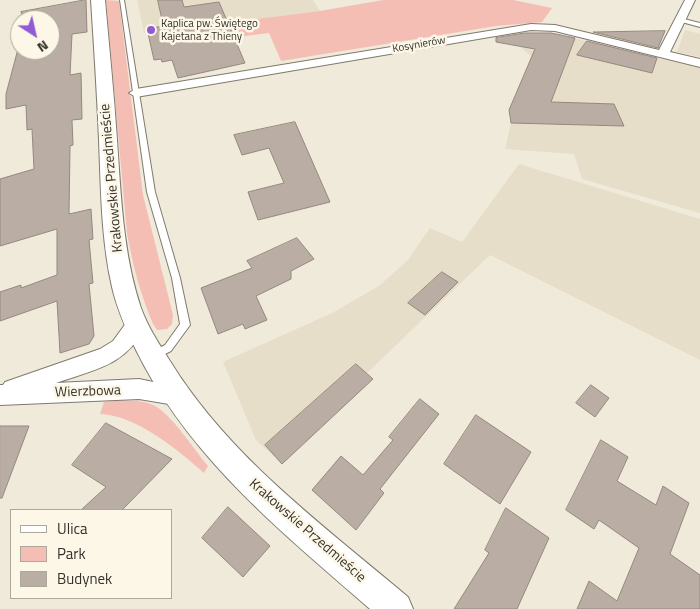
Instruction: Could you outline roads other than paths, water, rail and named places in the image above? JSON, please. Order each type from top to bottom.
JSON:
[{"type":"street","name":"Krakowskie Przedmieście","points":[[98,0],[112,211],[120,273],[136,325],[175,396],[196,425],[248,479],[396,609]]},
{"type":"street","points":[[663,54],[690,0]]},
{"type":"street","name":"Kosynierów","points":[[136,93],[531,27],[555,28],[700,63]]},
{"type":"street","name":"Wierzbowa","points":[[0,394],[107,356],[120,347],[136,325]]},
{"type":"street","name":"Wierzbowa","points":[[0,394],[139,390],[175,396]]},
{"type":"lane","points":[[122,0],[151,192],[176,278],[185,325],[168,348],[152,356]]},
{"type":"lane","points":[[680,20],[700,25]]},
{"type":"place","name":"Kaplica pw. Świętego Kajetana z Thieny","points":[[151,30]]}]
